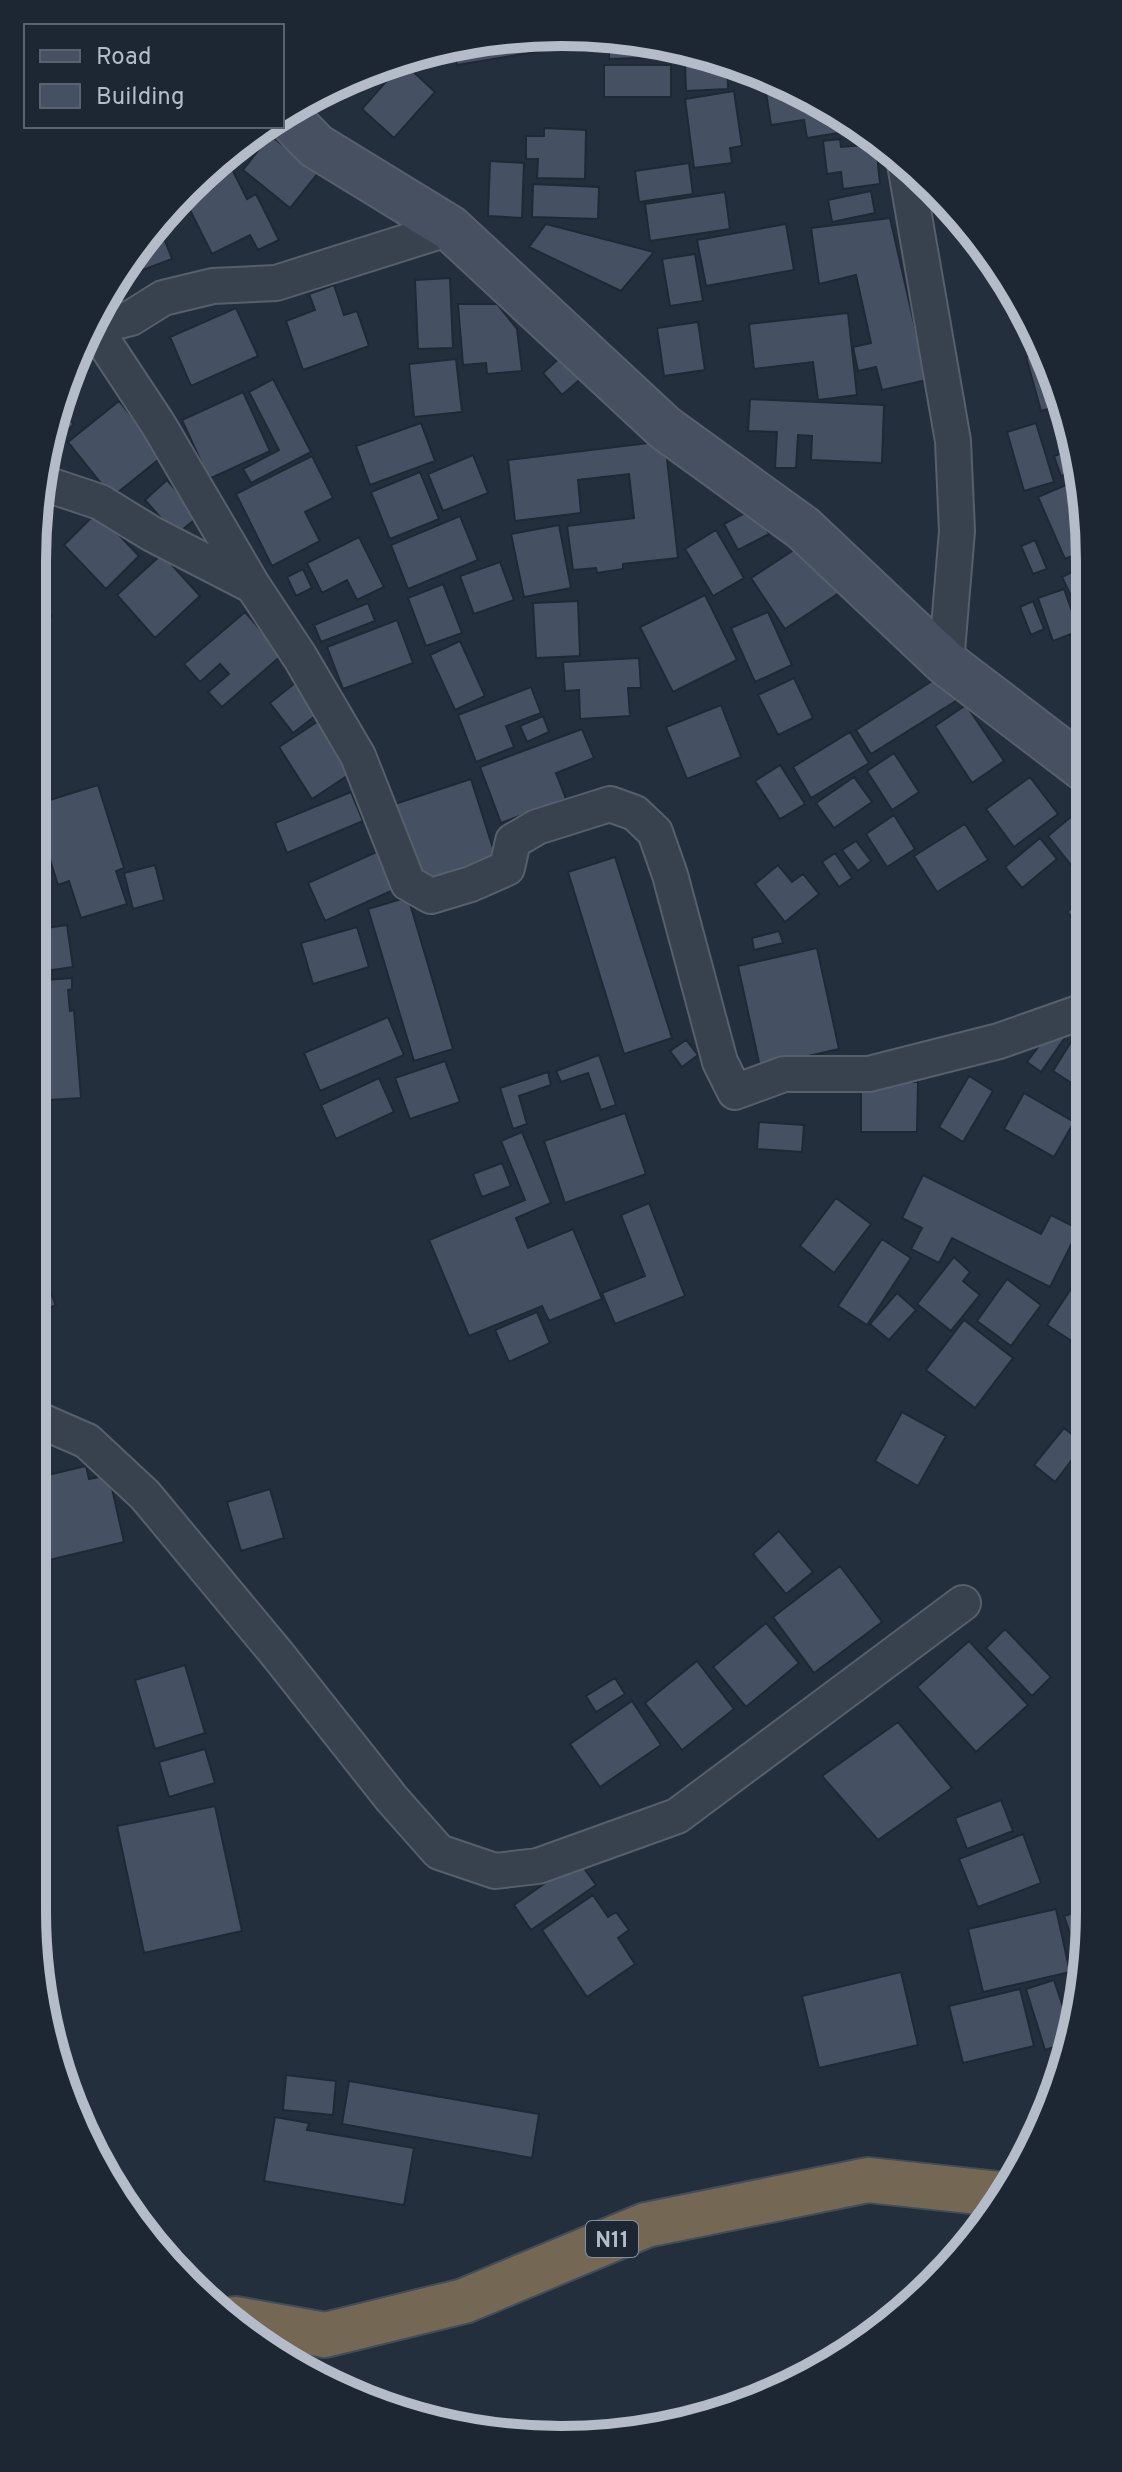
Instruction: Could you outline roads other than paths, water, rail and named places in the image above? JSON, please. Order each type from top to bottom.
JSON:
[{"type":"highway","name":"N11","points":[[249,2322],[325,2335],[464,2301],[646,2225],[868,2180],[991,2193]]},
{"type":"street","points":[[293,122],[316,146],[450,228],[665,428],[803,528],[946,663],[1076,762]]},
{"type":"street","points":[[908,181],[953,441],[957,531],[946,663]]},
{"type":"street","points":[[102,327],[131,318],[163,298],[213,286],[276,283],[450,228]]},
{"type":"street","points":[[96,340],[158,424],[358,756],[408,883],[431,896],[471,884],[507,868],[513,841],[537,827],[610,804],[635,813],[655,832],[670,875],[720,1062],[735,1092],[784,1074],[869,1074],[999,1041],[1076,1014]]},
{"type":"street","points":[[51,486],[100,502],[152,534],[253,586]]},
{"type":"street","points":[[46,1423],[87,1441],[145,1495],[392,1799],[439,1852],[495,1871],[538,1866],[677,1816],[963,1603]]}]
